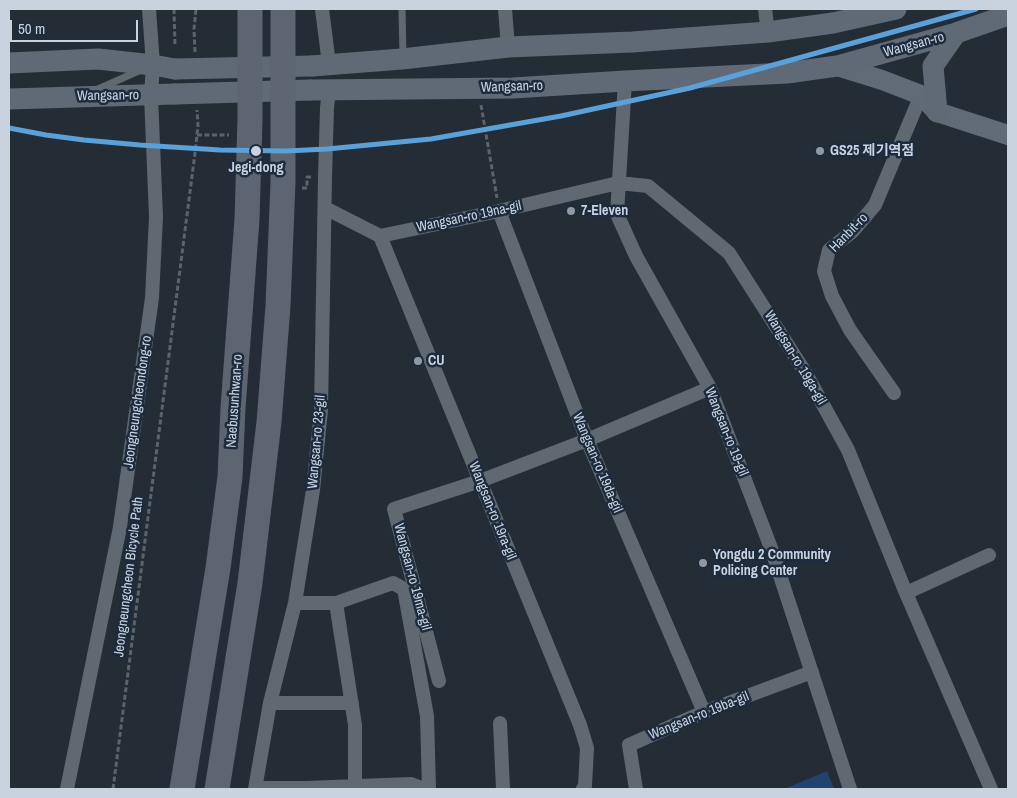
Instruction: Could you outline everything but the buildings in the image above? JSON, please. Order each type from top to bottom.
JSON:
[{"type":"highway","name":"Naebusunhwan-ro","points":[[182,789],[218,568],[230,477],[247,219],[250,120],[250,9]]},
{"type":"highway","points":[[217,789],[250,583],[269,422],[278,306],[283,182],[282,9]]},
{"type":"main road","points":[[9,63],[98,59],[175,69],[320,65],[402,59],[508,47],[632,42],[768,32],[833,23],[896,9]]},
{"type":"main road","name":"Wangsan-ro","points":[[9,100],[320,90],[513,88],[787,73],[837,66],[956,33],[1008,15]]},
{"type":"main road","points":[[937,112],[933,66],[956,33]]},
{"type":"street","name":"Jeongneungcheondong-ro","points":[[67,789],[120,527],[152,298],[156,216],[151,95],[153,65],[149,9]]},
{"type":"street","points":[[320,65],[325,38],[322,9]]},
{"type":"street","points":[[505,9],[508,47]]},
{"type":"street","points":[[765,9],[768,32]]},
{"type":"street","points":[[837,66],[921,95],[937,112],[1008,135]]},
{"type":"street","name":"Wangsan-ro 19-gil","points":[[625,81],[616,214],[636,256],[710,388],[771,548],[850,789]]},
{"type":"street","name":"Wangsan-ro 23-gil","points":[[255,788],[270,703],[295,603],[313,490],[321,410],[327,108],[320,90]]},
{"type":"street","name":"Hanbit-ro","points":[[894,393],[850,330],[832,296],[824,271],[829,250],[854,231],[875,205],[921,95]]},
{"type":"street","name":"Wangsan-ro 19na-gil","points":[[380,236],[618,183]]},
{"type":"street","name":"Wangsan-ro 19ga-gil","points":[[618,183],[648,186],[729,253],[806,372],[848,450],[906,593],[991,789]]},
{"type":"street","points":[[324,208],[380,236]]},
{"type":"street","name":"Wangsan-ro 19da-gil","points":[[499,211],[587,440],[704,712]]},
{"type":"street","name":"Wangsan-ro 19ra-gil","points":[[380,236],[580,725],[587,748],[585,786],[583,789]]},
{"type":"street","name":"Wangsan-ro 19ma-gil","points":[[439,682],[394,509],[480,481],[587,440],[710,388]]},
{"type":"street","points":[[906,593],[990,555]]},
{"type":"street","points":[[295,603],[336,603],[393,583],[404,589],[427,716],[430,789]]},
{"type":"street","points":[[336,603],[355,725],[355,786]]},
{"type":"street","name":"Wangsan-ro 19ba-gil","points":[[636,789],[629,745],[704,712],[812,672]]},
{"type":"street","points":[[270,703],[352,703]]},
{"type":"street","points":[[500,722],[503,789]]},
{"type":"street","points":[[255,788],[411,784],[424,789]]},
{"type":"lane","points":[[402,9],[402,59]]},
{"type":"lane","name":"Wangsan-ro","points":[[81,89],[99,89],[153,65]]},
{"type":"path","points":[[174,9],[175,46]]},
{"type":"path","points":[[195,58],[194,28],[196,9]]},
{"type":"path","points":[[481,101],[499,211]]},
{"type":"path","name":"Jeongneungcheon Bicycle Path","points":[[113,789],[195,153],[198,125],[197,106]]},
{"type":"shaded area","points":[[827,771],[834,789],[784,789]]},
{"type":"pier","points":[[229,9],[290,9],[290,140],[224,789],[158,789],[196,566],[220,311],[228,185]]},
{"type":"transit line","points":[[9,128],[84,140],[220,150],[286,151],[327,149],[431,139],[561,116],[690,88],[976,9]]},
{"type":"place","name":"Jegi-dong","points":[[256,151]]},
{"type":"place","name":"GS25 제기역점","points":[[820,151]]},
{"type":"place","name":"7-Eleven","points":[[571,211]]},
{"type":"place","name":"CU","points":[[418,361]]},
{"type":"place","name":"Yongdu 2 Community Policing Center","points":[[703,563]]}]
